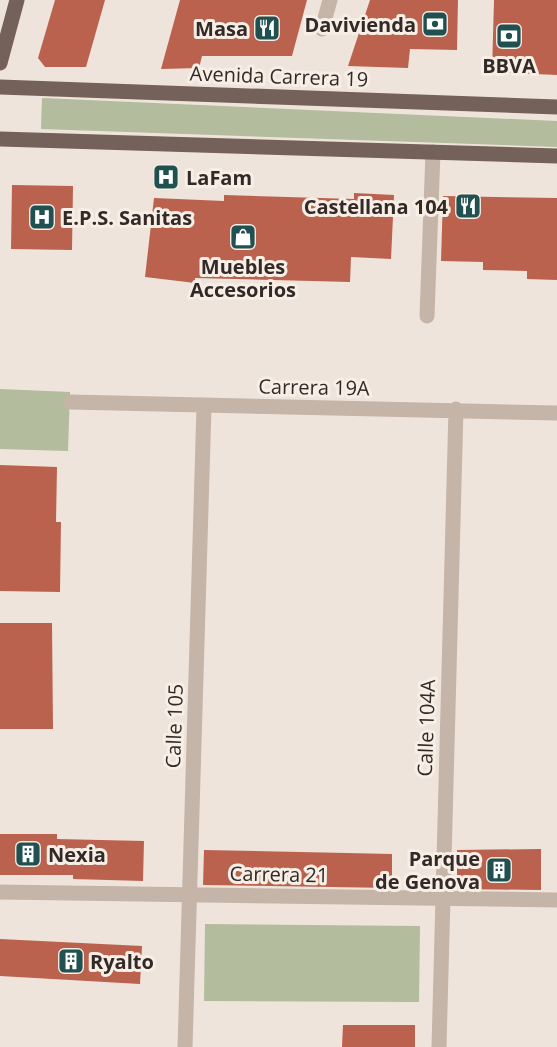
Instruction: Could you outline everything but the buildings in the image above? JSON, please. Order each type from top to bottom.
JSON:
[{"type":"main road","points":[[0,63],[17,0]]},
{"type":"main road","name":"Avenida Carrera 19","points":[[0,87],[557,107]]},
{"type":"main road","points":[[0,140],[557,156]]},
{"type":"street","points":[[322,29],[330,0]]},
{"type":"street","points":[[427,316],[433,152]]},
{"type":"street","name":"Carrera 19A","points":[[71,402],[204,407],[456,409],[557,413]]},
{"type":"street","name":"Calle 105","points":[[186,1047],[204,407]]},
{"type":"street","name":"Calle 104A","points":[[439,1047],[456,409]]},
{"type":"street","name":"Carrera 21","points":[[0,892],[557,900]]},
{"type":"green space","points":[[42,98],[557,121],[557,147],[41,129]]},
{"type":"green space","points":[[0,389],[70,392],[68,451],[0,449]]},
{"type":"green space","points":[[205,924],[420,926],[419,1002],[204,1001]]},
{"type":"place","name":"Davivienda","points":[[435,24]]},
{"type":"place","name":"Masa","points":[[267,28]]},
{"type":"place","name":"BBVA","points":[[509,36]]},
{"type":"place","name":"LaFam","points":[[166,177]]},
{"type":"place","name":"Castellana 104","points":[[468,206]]},
{"type":"place","name":"E.P.S. Sanitas","points":[[42,217]]},
{"type":"place","name":"Muebles Accesorios","points":[[243,237]]},
{"type":"place","name":"Nexia","points":[[28,854]]},
{"type":"place","name":"Parque de Genova","points":[[499,870]]},
{"type":"place","name":"Ryalto","points":[[71,961]]}]
